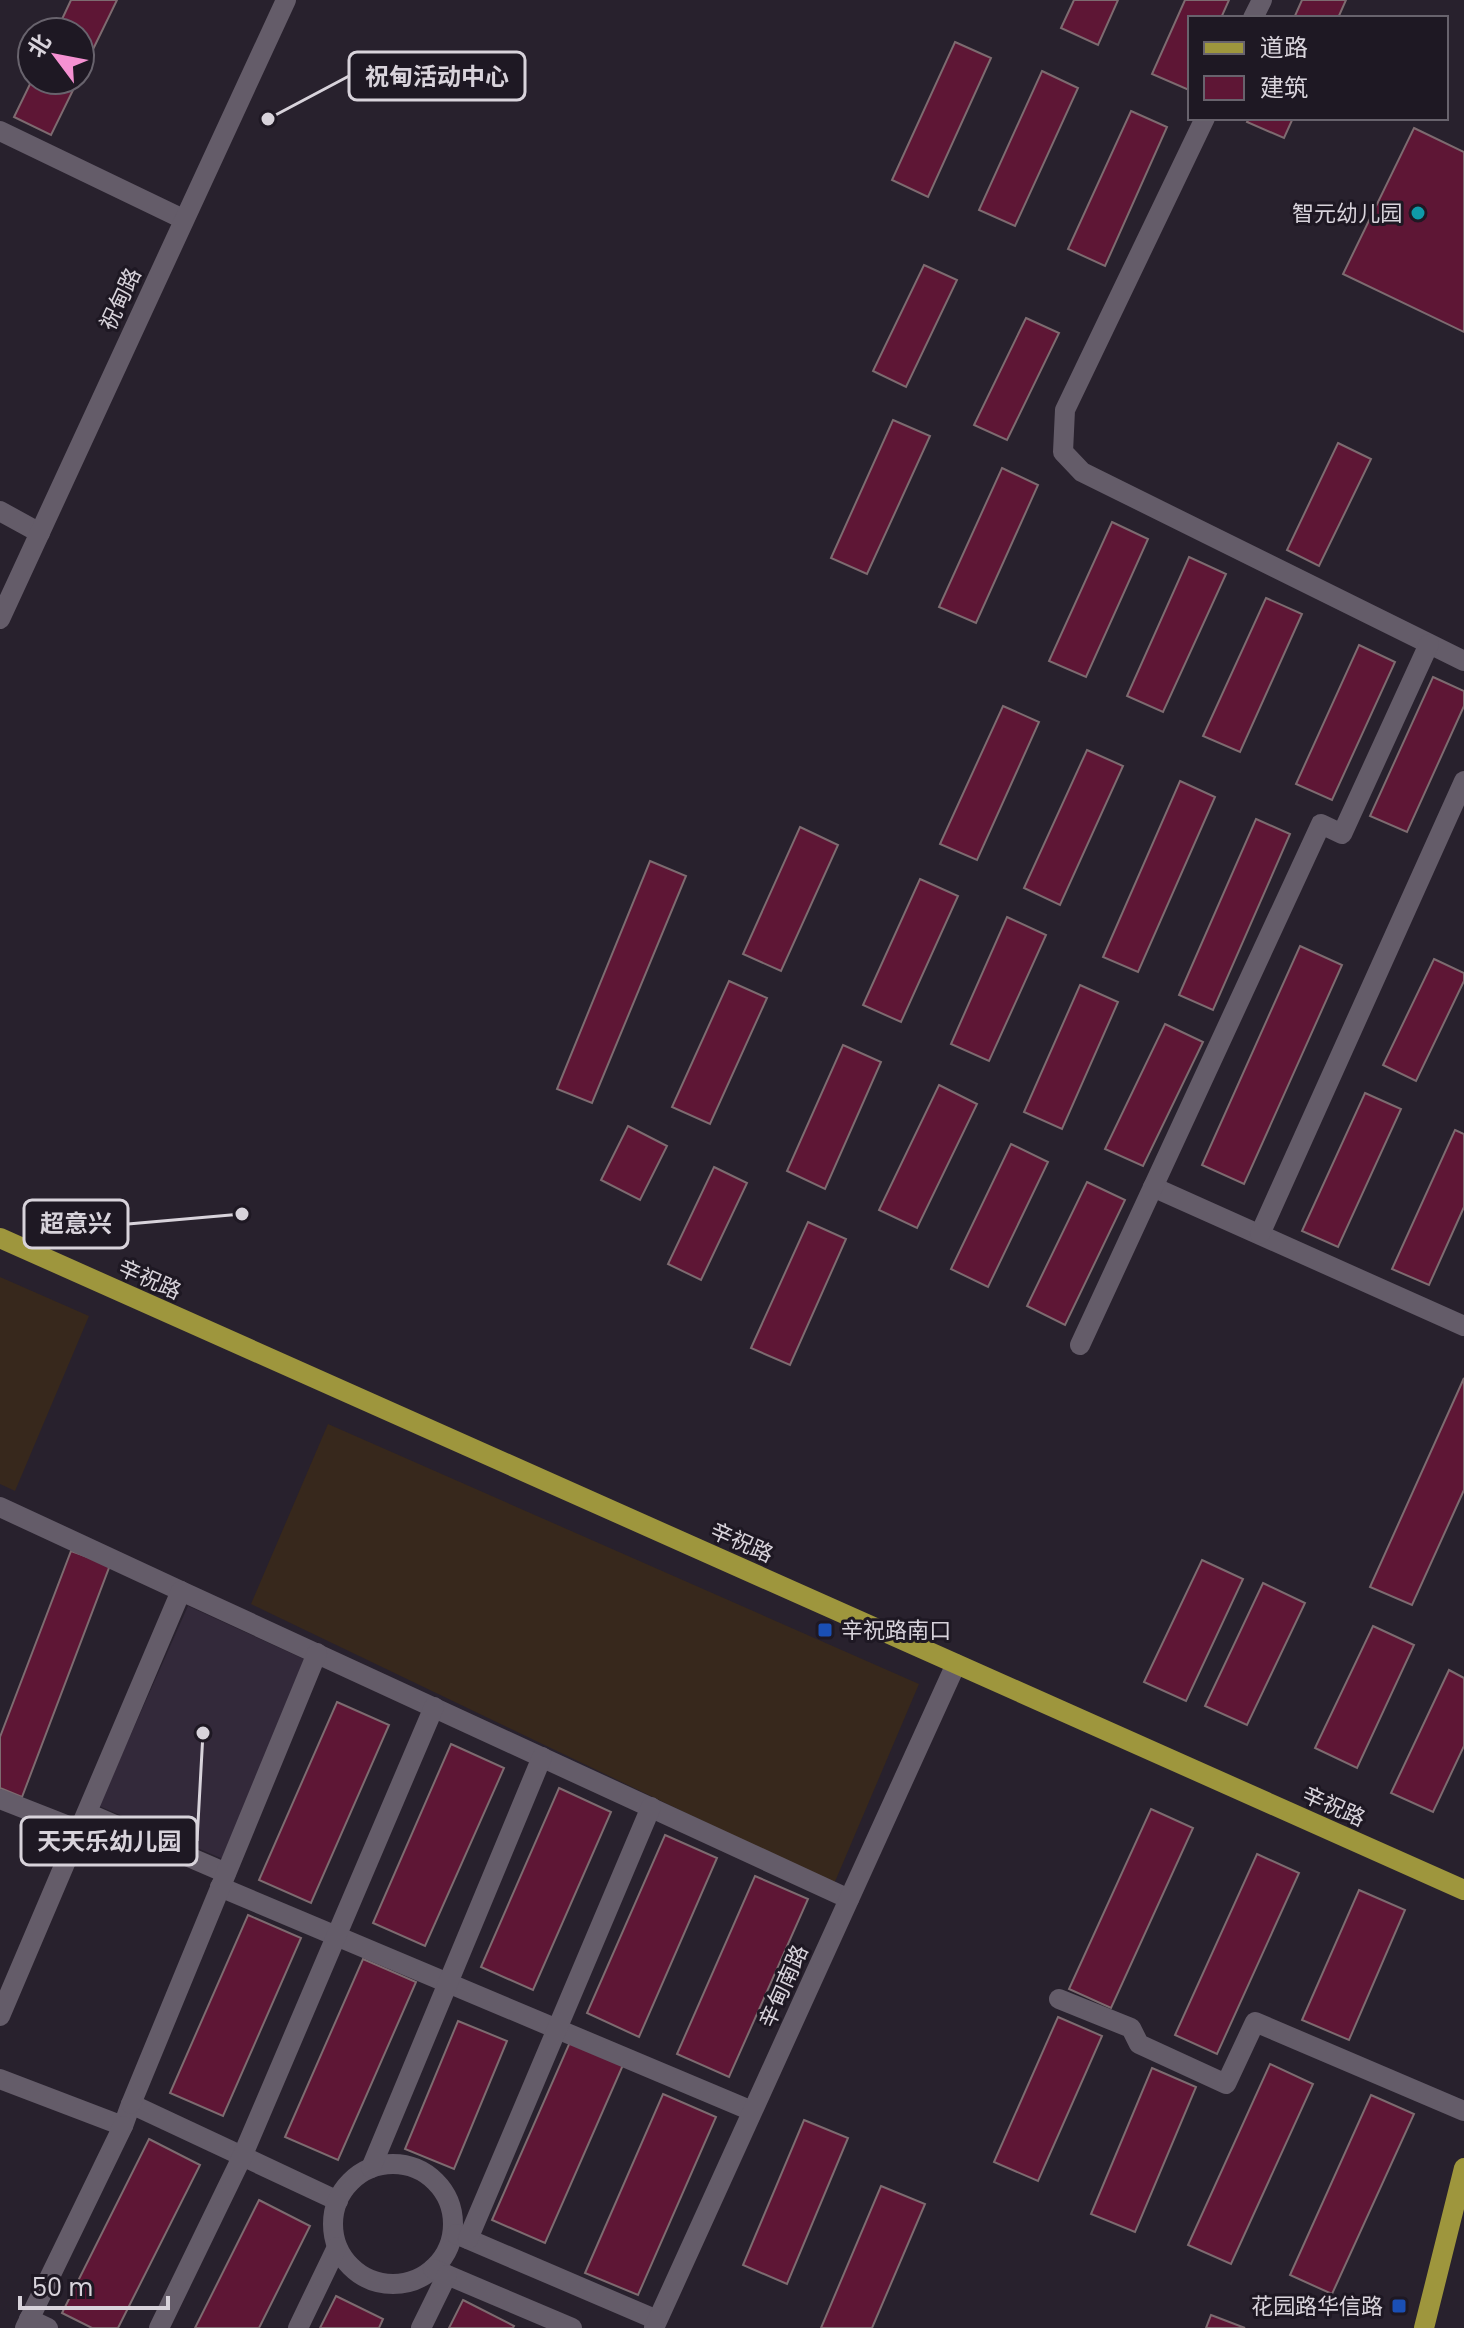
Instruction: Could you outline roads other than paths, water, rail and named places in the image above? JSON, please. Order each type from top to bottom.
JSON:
[{"type":"main road","name":"辛祝路","points":[[0,1238],[1464,1890]]},
{"type":"main road","points":[[1424,2328],[1464,2168]]},
{"type":"street","name":"祝甸路","points":[[0,619],[286,0]]},
{"type":"street","points":[[1204,120],[1065,410],[1063,452],[1082,472],[1464,661]]},
{"type":"street","points":[[0,131],[183,219]]},
{"type":"street","points":[[0,511],[40,533]]},
{"type":"street","points":[[1080,1345],[1321,824],[1342,834],[1429,644]]},
{"type":"street","points":[[1260,1234],[1464,781]]},
{"type":"street","points":[[1153,1187],[1464,1326]]},
{"type":"street","points":[[0,1507],[849,1899]]},
{"type":"street","points":[[0,2016],[181,1591]]},
{"type":"street","points":[[34,2325],[123,2126],[317,1653]]},
{"type":"street","name":"辛甸南路","points":[[656,2324],[956,1664]]},
{"type":"street","points":[[159,2328],[242,2157],[434,1707]]},
{"type":"street","points":[[371,2168],[542,1757]]},
{"type":"street","points":[[0,1799],[83,1822],[223,1880],[336,1936],[752,2111]]},
{"type":"street","points":[[421,2328],[446,2252],[460,2236],[557,2029],[651,1807]]},
{"type":"street","points":[[1059,1999],[1131,2028],[1139,2044],[1226,2084],[1255,2022],[1464,2111]]},
{"type":"street","points":[[0,2079],[123,2126]]},
{"type":"street","points":[[131,2104],[338,2201]]},
{"type":"street","points":[[572,2328],[538,2322],[440,2272],[397,2284],[378,2283],[354,2270],[337,2247],[333,2229],[338,2201],[354,2179],[371,2168],[392,2164],[412,2167],[430,2177],[444,2192],[460,2236],[656,2324]]},
{"type":"street","points":[[298,2328],[337,2247]]},
{"type":"place","name":"祝甸活动中心","points":[[268,119]]},
{"type":"place","name":"智元幼儿园","points":[[1418,213]]},
{"type":"place","name":"超意兴","points":[[242,1214]]},
{"type":"place","name":"辛祝路南口","points":[[825,1630]]},
{"type":"place","name":"天天乐幼儿园","points":[[203,1733]]},
{"type":"place","name":"花园路华信路","points":[[1399,2306]]}]
